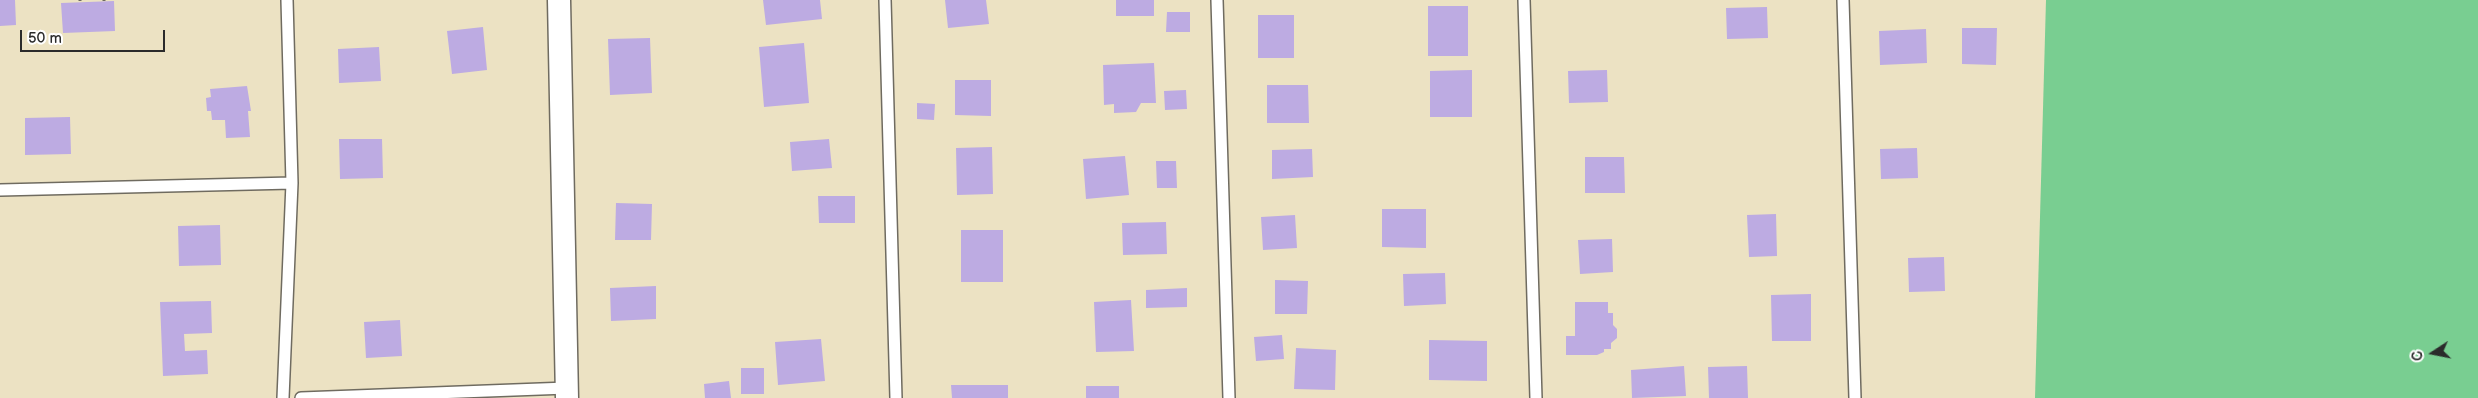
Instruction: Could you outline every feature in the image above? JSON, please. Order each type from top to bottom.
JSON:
[{"type":"street","points":[[559,0],[567,393]]},
{"type":"lane","points":[[283,398],[292,183],[287,0]]},
{"type":"lane","points":[[885,0],[896,398]]},
{"type":"lane","points":[[1218,0],[1230,398]]},
{"type":"lane","points":[[1524,0],[1536,398]]},
{"type":"lane","points":[[1844,0],[1855,398]]},
{"type":"lane","points":[[0,190],[292,183]]},
{"type":"lane","points":[[301,398],[567,393]]},
{"type":"green space","points":[[2046,0],[2478,0],[2478,398],[2035,398]]},
{"type":"building","points":[[0,0],[15,0],[16,25],[0,26]]},
{"type":"building","points":[[763,0],[820,0],[822,19],[766,25]]},
{"type":"building","points":[[945,0],[986,0],[989,24],[948,28]]},
{"type":"building","points":[[1116,0],[1154,0],[1154,16],[1116,16]]},
{"type":"building","points":[[114,1],[115,31],[63,33],[61,3]]},
{"type":"building","points":[[1428,6],[1468,6],[1468,56],[1428,56]]},
{"type":"building","points":[[1767,7],[1768,38],[1727,39],[1726,8]]},
{"type":"building","points":[[1167,12],[1190,12],[1190,32],[1166,32]]},
{"type":"building","points":[[1258,15],[1294,15],[1294,58],[1258,58]]},
{"type":"building","points":[[483,27],[487,70],[452,74],[447,31]]},
{"type":"building","points":[[1962,28],[1997,28],[1996,65],[1962,64]]},
{"type":"building","points":[[1926,29],[1927,63],[1880,65],[1879,31]]},
{"type":"building","points":[[650,38],[652,93],[610,95],[608,39]]},
{"type":"building","points":[[804,43],[809,103],[764,107],[759,47]]},
{"type":"building","points":[[379,47],[381,81],[339,83],[338,49]]},
{"type":"building","points":[[1154,63],[1156,103],[1141,103],[1136,112],[1114,113],[1114,104],[1104,105],[1103,65]]},
{"type":"building","points":[[1472,70],[1472,117],[1430,117],[1430,71]]},
{"type":"building","points":[[1607,70],[1608,102],[1569,103],[1568,71]]},
{"type":"building","points":[[955,80],[991,80],[991,116],[955,115]]},
{"type":"building","points":[[1267,85],[1308,85],[1309,123],[1267,123]]},
{"type":"building","points":[[247,86],[251,111],[248,111],[250,137],[226,138],[225,120],[212,120],[211,111],[207,111],[206,98],[211,97],[210,89]]},
{"type":"building","points":[[1186,90],[1187,109],[1165,110],[1164,91]]},
{"type":"building","points":[[917,103],[935,104],[934,120],[917,119]]},
{"type":"building","points":[[70,117],[71,154],[25,155],[25,118]]},
{"type":"building","points":[[339,139],[382,139],[383,178],[340,179]]},
{"type":"building","points":[[829,139],[832,168],[792,171],[790,142]]},
{"type":"building","points":[[992,147],[993,194],[957,195],[956,148]]},
{"type":"building","points":[[1917,148],[1918,178],[1881,179],[1880,149]]},
{"type":"building","points":[[1312,149],[1313,177],[1272,179],[1272,150]]},
{"type":"building","points":[[1125,156],[1129,195],[1086,199],[1083,159]]},
{"type":"building","points":[[1585,157],[1624,157],[1625,193],[1585,193]]},
{"type":"building","points":[[1156,161],[1176,161],[1177,188],[1157,188]]},
{"type":"building","points":[[818,196],[855,196],[855,223],[819,223]]},
{"type":"building","points":[[616,203],[652,204],[651,240],[615,240]]},
{"type":"building","points":[[1382,209],[1426,209],[1426,248],[1382,247]]},
{"type":"building","points":[[1776,214],[1777,256],[1749,257],[1747,215]]},
{"type":"building","points":[[1295,215],[1297,248],[1263,250],[1261,217]]},
{"type":"building","points":[[1166,222],[1167,254],[1123,255],[1122,223]]},
{"type":"building","points":[[220,225],[221,265],[179,266],[178,226]]},
{"type":"building","points":[[961,230],[1003,230],[1003,282],[961,282]]},
{"type":"building","points":[[1612,239],[1613,272],[1580,274],[1578,240]]},
{"type":"building","points":[[1944,257],[1945,291],[1909,292],[1908,258]]},
{"type":"building","points":[[1445,273],[1446,304],[1404,306],[1403,274]]},
{"type":"building","points":[[1275,280],[1308,281],[1307,314],[1275,314]]},
{"type":"building","points":[[656,286],[656,319],[611,321],[610,288]]},
{"type":"building","points":[[1187,288],[1187,307],[1146,308],[1146,290]]},
{"type":"building","points":[[1811,294],[1811,341],[1772,341],[1771,295]]},
{"type":"building","points":[[1131,300],[1134,351],[1096,352],[1094,302]]},
{"type":"building","points":[[211,301],[212,333],[184,334],[185,351],[207,350],[208,374],[163,376],[160,302]]},
{"type":"building","points":[[1575,302],[1608,302],[1608,313],[1613,313],[1613,325],[1617,329],[1617,338],[1611,343],[1611,349],[1604,349],[1604,352],[1597,355],[1566,355],[1566,336],[1575,336]]},
{"type":"building","points":[[400,320],[402,356],[366,358],[364,322]]},
{"type":"building","points":[[1282,335],[1284,359],[1256,361],[1254,337]]},
{"type":"building","points":[[821,339],[825,381],[778,385],[775,342]]},
{"type":"building","points":[[1429,340],[1487,341],[1487,381],[1429,380]]},
{"type":"building","points":[[1296,348],[1336,350],[1335,390],[1294,389]]},
{"type":"building","points":[[1684,366],[1686,396],[1632,398],[1631,370]]},
{"type":"building","points":[[1747,366],[1748,398],[1709,398],[1708,367]]},
{"type":"building","points":[[741,368],[764,368],[764,394],[741,394]]},
{"type":"building","points":[[729,381],[731,398],[705,398],[704,384]]},
{"type":"building","points":[[951,385],[1008,385],[1008,398],[952,398]]},
{"type":"building","points":[[1086,386],[1119,386],[1119,398],[1086,398]]}]
